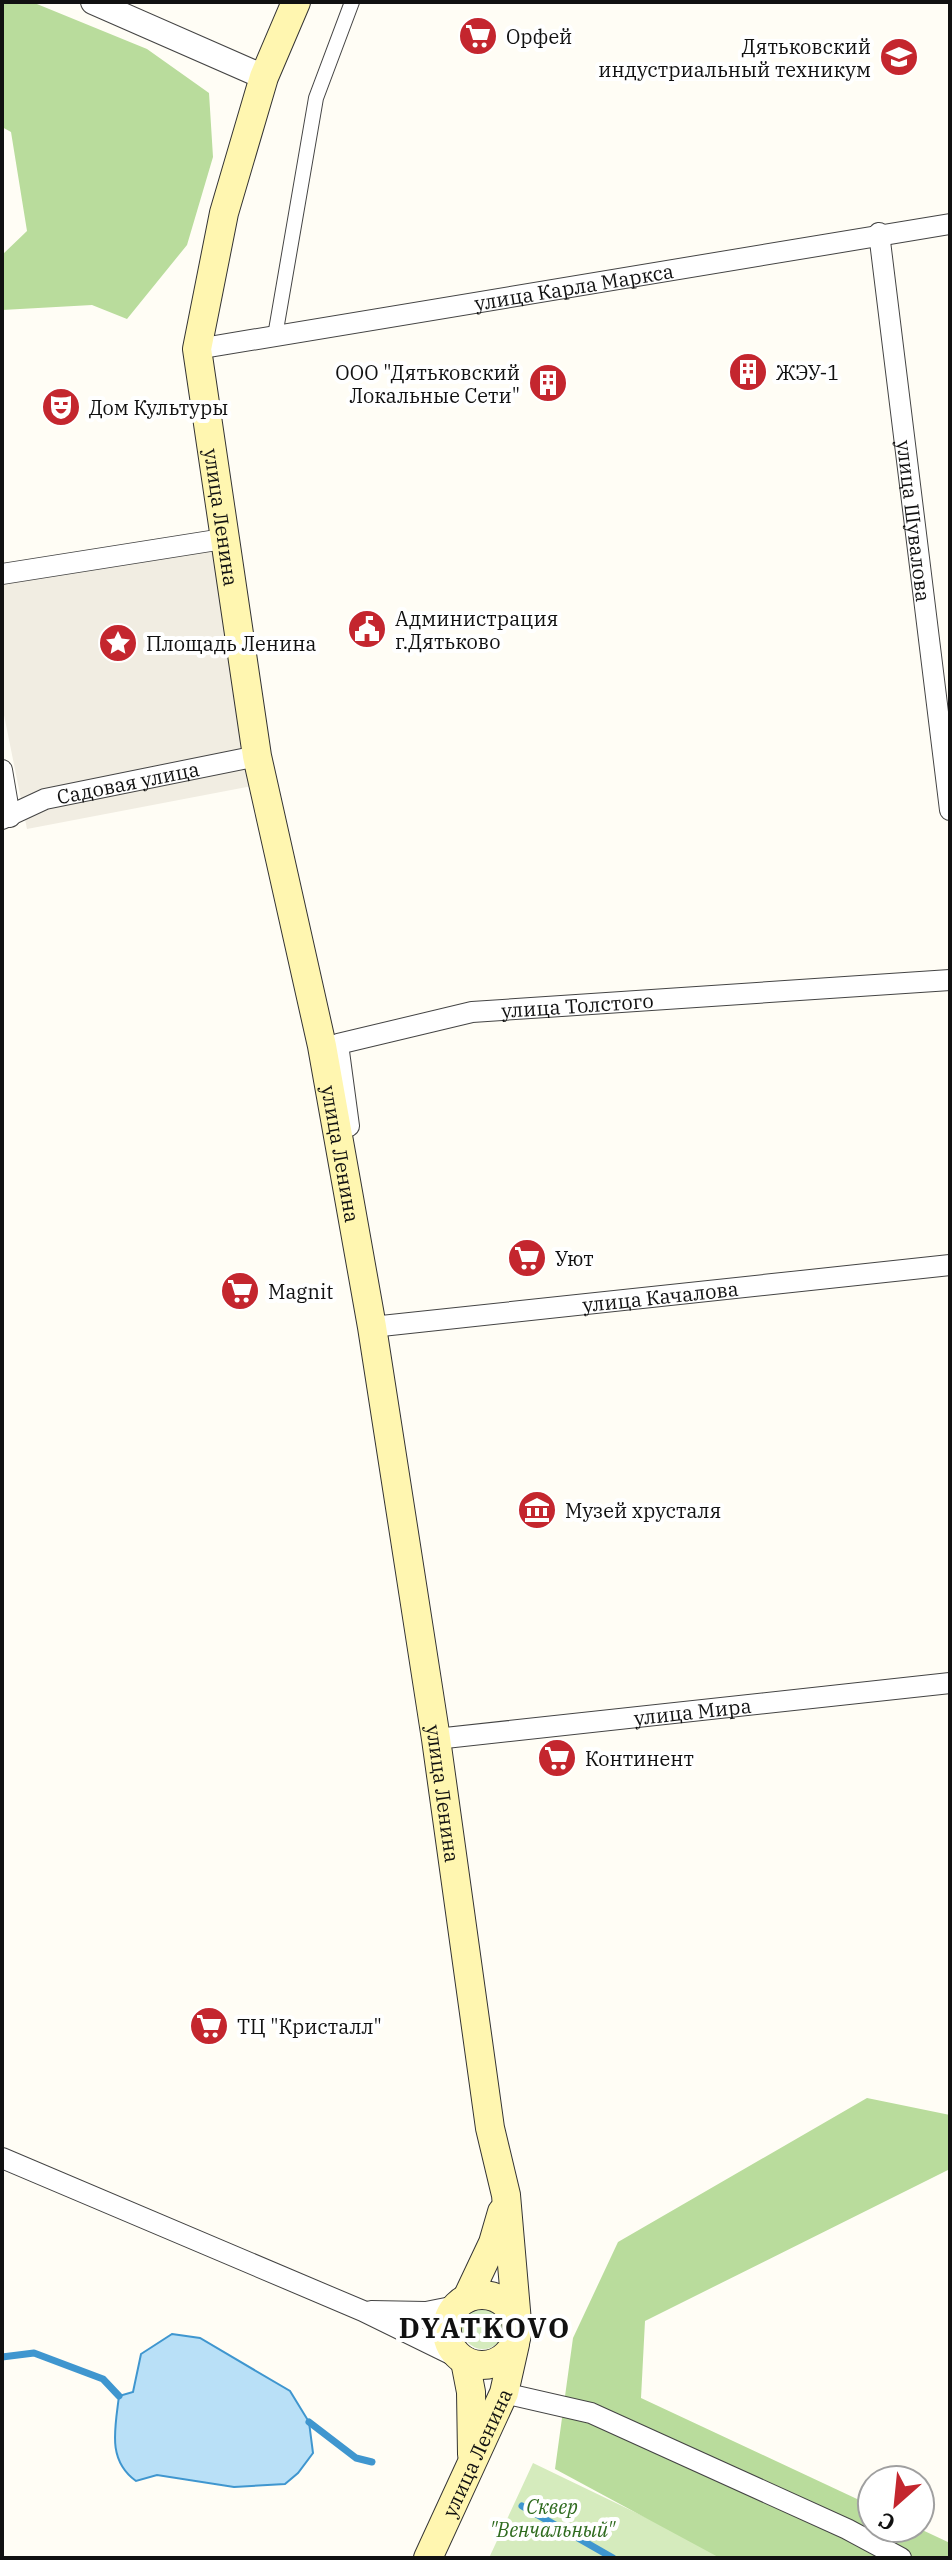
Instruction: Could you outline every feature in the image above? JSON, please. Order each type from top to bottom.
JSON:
[{"type":"main road","name":"улица Ленина","points":[[296,2],[264,77],[224,213],[197,349],[257,756],[322,1046],[372,1327],[436,1739],[490,2128],[506,2195],[516,2333],[504,2393],[428,2558]]},
{"type":"main road","points":[[472,2459],[471,2392],[465,2361],[454,2350],[447,2336],[448,2320],[493,2243],[506,2195]]},
{"type":"main road","points":[[461,2302],[488,2295],[498,2298],[513,2312],[516,2333],[508,2354],[488,2365],[465,2361]]},
{"type":"street","points":[[93,2],[264,77]]},
{"type":"street","points":[[275,336],[316,98],[352,2]]},
{"type":"street","name":"улица Карла Маркса","points":[[197,349],[879,233],[950,224]]},
{"type":"street","name":"улица Шувалова","points":[[879,233],[950,810]]},
{"type":"street","points":[[2,574],[223,539]]},
{"type":"street","name":"Садовая улица","points":[[6,818],[45,799],[257,756]]},
{"type":"street","points":[[2,770],[6,818]]},
{"type":"street","name":"улица Толстого","points":[[343,1162],[354,1161],[338,1044],[472,1012],[950,980]]},
{"type":"street","name":"улица Качалова","points":[[372,1327],[950,1265]]},
{"type":"street","name":"улица Мира","points":[[436,1739],[950,1683]]},
{"type":"street","points":[[2,2158],[363,2311],[465,2361]]},
{"type":"street","points":[[363,2311],[426,2312],[461,2302]]},
{"type":"street","points":[[504,2393],[591,2413],[847,2529],[901,2558]]},
{"type":"green space","points":[[2,2],[32,2],[147,49],[209,93],[213,157],[187,245],[127,319],[92,305],[2,310],[2,255],[27,231],[11,132],[2,127]]},
{"type":"green space","points":[[867,2098],[950,2115],[950,2169],[645,2321],[641,2398],[856,2499],[856,2544],[936,2544],[936,2536],[950,2543],[950,2558],[720,2558],[555,2469],[573,2338],[618,2242]]},
{"type":"green space","points":[[483,2307],[498,2313],[504,2328],[498,2343],[483,2349],[468,2343],[462,2328],[468,2313]]},
{"type":"green space","name":"Сквер \"Венчальный\"","points":[[533,2463],[730,2558],[489,2558]]},
{"type":"shaded area","name":"Площадь Ленина","points":[[217,548],[257,785],[27,829],[2,705],[2,581]]},
{"type":"water","points":[[172,2334],[200,2338],[290,2391],[309,2422],[313,2453],[285,2484],[234,2487],[157,2475],[136,2481],[127,2473],[115,2443],[119,2396],[133,2392],[141,2354]]},
{"type":"waterway","points":[[2,2357],[34,2353],[103,2379],[119,2396]]},
{"type":"waterway","points":[[309,2422],[356,2458],[372,2462]]},
{"type":"waterway","points":[[522,2506],[613,2558]]},
{"type":"place","name":"Орфей","points":[[478,36]]},
{"type":"place","name":"Дятьковский индустриальный техникум","points":[[899,57]]},
{"type":"place","name":"ЖЭУ-1","points":[[748,372]]},
{"type":"place","name":"ООО \"Дятьковский Локальные Сети\"","points":[[548,383]]},
{"type":"place","name":"Дом Культуры","points":[[61,407]]},
{"type":"place","name":"Администрация г.Дятьково","points":[[367,629]]},
{"type":"place","name":"Площадь Ленина","points":[[118,643]]},
{"type":"place","name":"Уют","points":[[527,1258]]},
{"type":"place","name":"Magnit","points":[[240,1291]]},
{"type":"place","name":"Музей хрусталя","points":[[537,1510]]},
{"type":"place","name":"Континент","points":[[557,1758]]},
{"type":"place","name":"ТЦ \"Кристалл\"","points":[[209,2026]]},
{"type":"district","name":"DYATKOVO","points":[[485,2327]]}]
